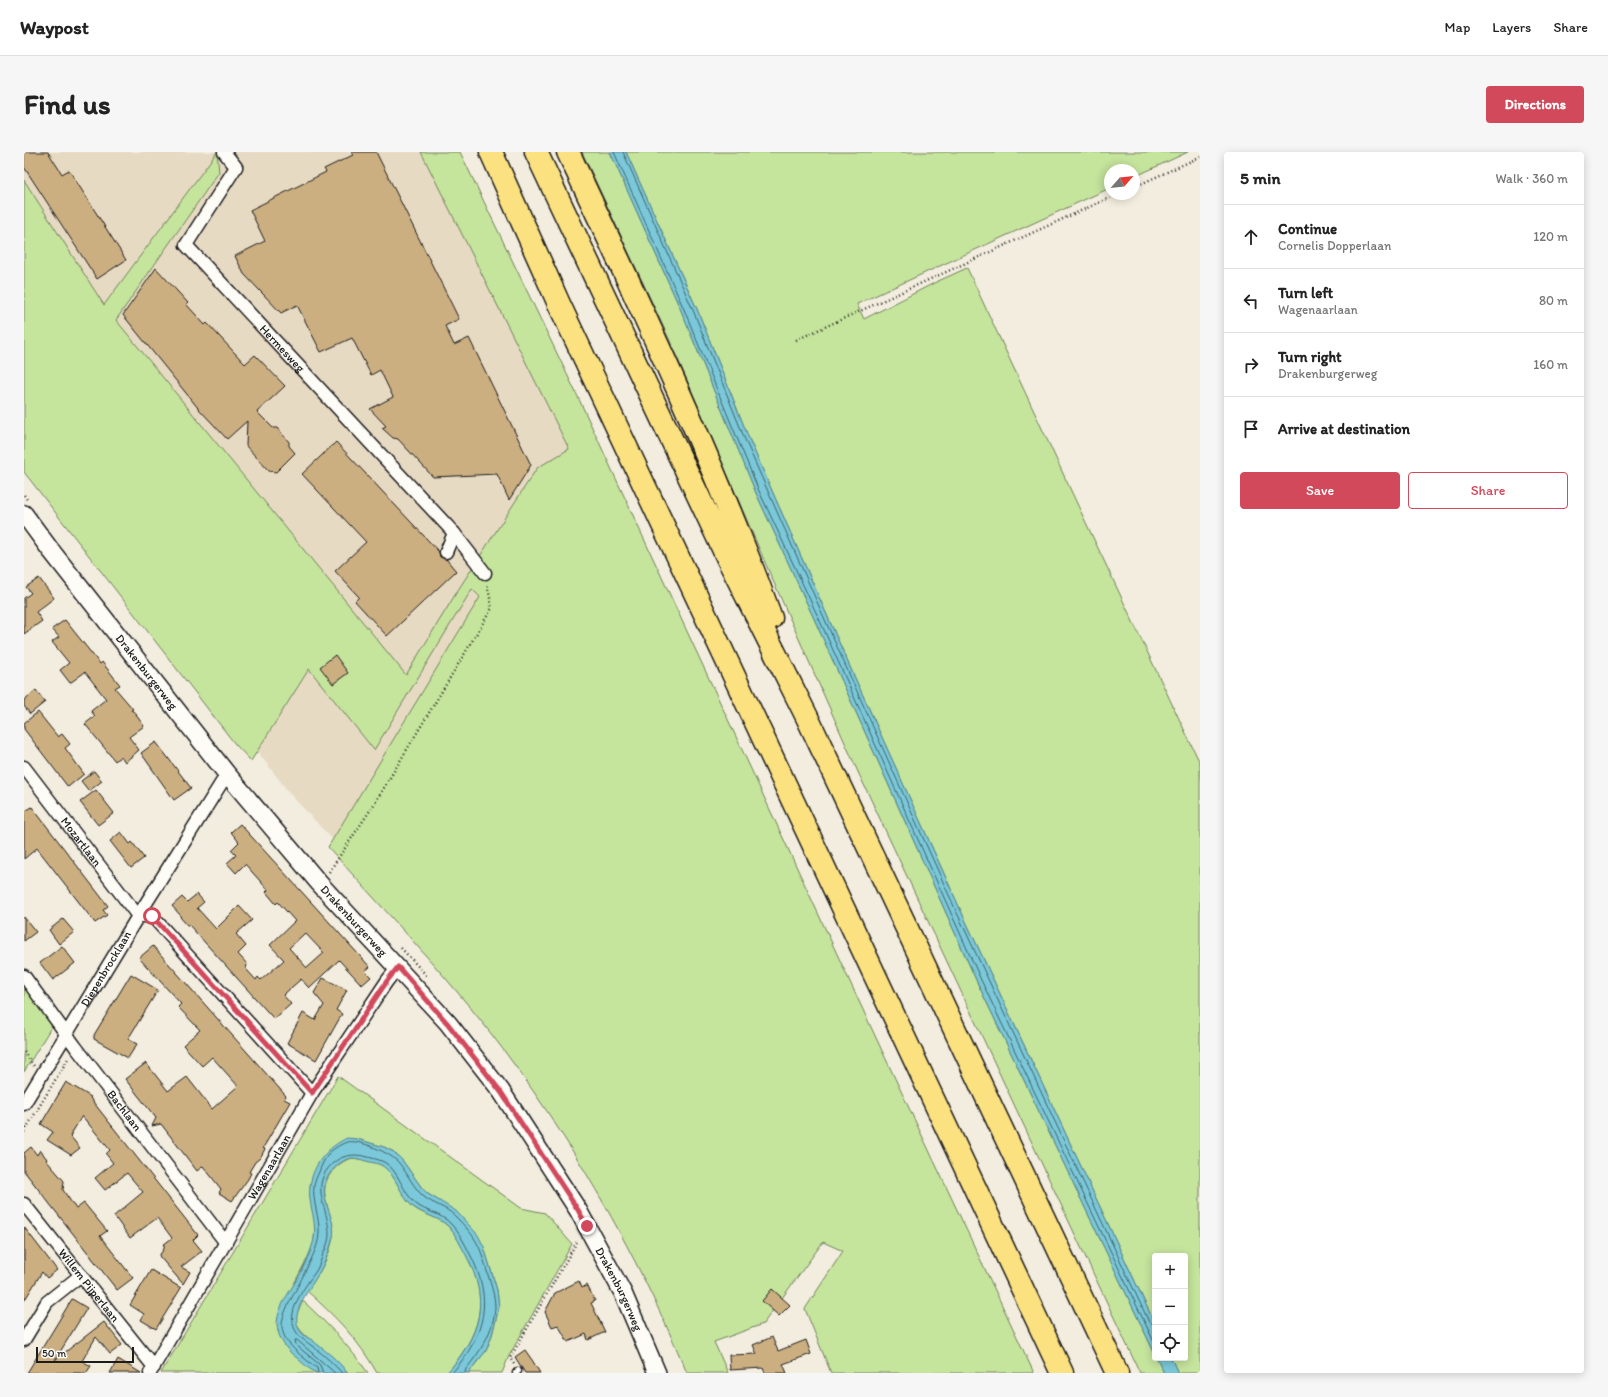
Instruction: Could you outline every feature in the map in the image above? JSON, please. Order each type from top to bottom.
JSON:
[{"type":"highway","points":[[481,152],[560,304]]},
{"type":"highway","points":[[491,152],[560,304],[1062,1373]]},
{"type":"highway","points":[[536,152],[728,559],[807,717],[1117,1373]]},
{"type":"highway","points":[[568,152],[619,260],[686,410],[746,550],[807,717]]},
{"type":"main road","name":"Drakenburgerweg","points":[[24,514],[59,561],[227,774],[319,883],[398,967],[448,1024],[501,1092],[587,1226],[623,1293],[657,1373]]},
{"type":"street","name":"Hermesweg","points":[[224,152],[236,167],[186,245],[454,533],[485,573]]},
{"type":"street","points":[[446,552],[454,533]]},
{"type":"street","name":"Mozartlaan","points":[[24,767],[138,916]]},
{"type":"street","name":"Diepenbrocklaan","points":[[24,1104],[138,916],[227,774]]},
{"type":"street","points":[[138,916],[152,916],[312,1093]]},
{"type":"street","name":"Wagenaarlaan","points":[[152,1370],[312,1093],[398,967]]},
{"type":"street","name":"Bachlaan","points":[[24,976],[226,1243]]},
{"type":"street","name":"Willem Pijperlaan","points":[[24,1204],[81,1275],[152,1370]]},
{"type":"street","points":[[24,1340],[47,1302],[81,1275]]},
{"type":"path","points":[[1140,184],[1200,157]]},
{"type":"path","points":[[796,340],[1105,200]]},
{"type":"path","points":[[319,883],[329,872],[373,806],[492,608],[485,573]]},
{"type":"path","points":[[517,1372],[510,1358],[587,1226]]},
{"type":"shaded area","points":[[24,152],[435,152],[586,470],[347,855],[290,794],[24,448]]},
{"type":"green space","points":[[217,152],[219,172],[116,320],[406,675],[458,590],[537,468],[569,449],[421,152],[460,152],[578,397],[884,1055],[1034,1373],[831,1373],[805,1309],[843,1251],[823,1242],[763,1324],[714,1342],[728,1373],[687,1373],[646,1283],[623,1239],[574,1153],[547,1111],[519,1071],[470,1007],[328,847],[480,597],[472,589],[374,750],[309,669],[251,761],[235,744],[24,472],[24,180],[104,305]]},
{"type":"green space","points":[[582,152],[610,152],[680,308],[756,493],[977,982],[1152,1348],[1152,1361],[1158,1361],[1164,1373],[1140,1373],[858,772],[767,567],[671,343]]},
{"type":"green space","points":[[626,152],[1188,152],[1140,174],[1140,164],[1104,164],[1104,191],[857,304],[864,319],[936,282],[967,268],[1200,763],[1200,1373],[1178,1373],[1172,1361],[1188,1361],[1188,1253],[1152,1253],[1152,1318],[961,911],[845,656],[750,441],[697,309]]},
{"type":"green space","points":[[24,987],[53,1024],[24,1072]]},
{"type":"green space","points":[[338,1076],[521,1208],[545,1213],[572,1244],[509,1356],[502,1373],[468,1373],[486,1351],[492,1335],[499,1307],[497,1290],[484,1247],[442,1203],[422,1188],[402,1160],[394,1152],[384,1147],[357,1139],[318,1164],[310,1186],[315,1221],[314,1241],[310,1253],[280,1311],[278,1331],[282,1340],[289,1351],[317,1373],[161,1373]]},
{"type":"green space","points":[[353,1158],[380,1164],[387,1169],[411,1205],[448,1226],[460,1243],[474,1271],[480,1302],[478,1317],[474,1331],[467,1345],[447,1373],[377,1373],[346,1329],[307,1291],[327,1258],[332,1243],[333,1227],[325,1196],[327,1181],[331,1173],[338,1165]]},
{"type":"green space","points":[[303,1301],[337,1335],[368,1373],[347,1373],[336,1361],[298,1327],[296,1317]]},
{"type":"water","points":[[610,152],[626,152],[697,309],[750,441],[845,656],[961,911],[1152,1318],[1152,1348],[977,982],[756,493],[680,308]]},
{"type":"water","points":[[347,1138],[357,1139],[384,1147],[394,1152],[428,1194],[456,1211],[478,1235],[484,1247],[497,1290],[499,1307],[492,1335],[486,1351],[468,1373],[447,1373],[467,1345],[474,1332],[478,1318],[480,1303],[478,1288],[474,1272],[466,1255],[449,1227],[441,1221],[412,1206],[404,1197],[392,1176],[384,1167],[357,1158],[348,1159],[341,1162],[334,1168],[327,1178],[324,1193],[332,1223],[333,1237],[324,1263],[302,1300],[297,1316],[297,1324],[300,1331],[331,1355],[347,1373],[314,1372],[293,1355],[282,1340],[278,1332],[277,1323],[280,1310],[285,1298],[299,1276],[312,1247],[315,1228],[310,1200],[310,1186],[314,1170],[322,1157],[328,1151]]},
{"type":"water","points":[[1158,1361],[1172,1361],[1178,1373],[1164,1373]]},
{"type":"building","points":[[24,152],[48,152],[62,174],[69,170],[126,260],[97,279],[24,167]]},
{"type":"building","points":[[351,152],[376,152],[459,319],[445,326],[454,345],[469,338],[531,465],[509,500],[497,474],[433,477],[398,439],[393,438],[382,428],[386,426],[370,409],[393,397],[380,370],[371,375],[352,338],[321,352],[297,305],[281,313],[244,274],[235,256],[265,241],[250,210],[326,172],[324,169],[353,155]]},
{"type":"building","points":[[156,268],[188,303],[186,304],[205,325],[207,323],[245,364],[255,355],[285,386],[257,412],[273,428],[277,428],[289,442],[289,446],[295,453],[276,472],[269,471],[246,446],[247,421],[227,439],[198,408],[123,315]]},
{"type":"building","points":[[336,442],[439,552],[440,557],[446,559],[456,571],[387,636],[355,601],[359,597],[335,571],[366,542],[302,474]]},
{"type":"building","points":[[39,578],[54,598],[36,612],[42,621],[24,634],[24,598],[31,593],[26,587]]},
{"type":"building","points":[[65,620],[100,664],[102,662],[120,685],[115,688],[133,709],[131,710],[137,714],[136,715],[144,726],[129,737],[139,750],[125,762],[121,756],[115,761],[85,724],[95,716],[91,711],[106,699],[85,672],[70,683],[60,670],[69,663],[52,642],[59,637],[52,629]]},
{"type":"building","points":[[335,655],[348,673],[333,684],[320,667]]},
{"type":"building","points":[[36,690],[45,702],[30,714],[24,706],[24,700]]},
{"type":"building","points":[[38,712],[58,737],[62,734],[70,744],[65,748],[84,774],[68,787],[24,729],[24,723]]},
{"type":"building","points":[[156,742],[191,788],[174,800],[141,753]]},
{"type":"building","points":[[94,771],[102,781],[89,791],[81,781]]},
{"type":"building","points":[[96,790],[114,813],[98,825],[80,802]]},
{"type":"building","points":[[32,807],[108,906],[103,910],[107,915],[95,923],[37,848],[24,859],[24,812]]},
{"type":"building","points":[[240,824],[370,967],[365,971],[371,977],[362,985],[339,960],[309,988],[301,979],[283,995],[291,1004],[274,1019],[189,925],[187,925],[172,906],[182,897],[187,902],[197,894],[204,902],[197,908],[216,929],[239,906],[252,920],[236,934],[246,946],[238,954],[247,964],[246,969],[256,980],[258,977],[261,980],[284,960],[270,945],[295,921],[278,902],[276,904],[266,892],[268,890],[245,864],[236,873],[227,863],[236,855],[231,850],[239,842],[231,832]],"holes":[[[305,933],[324,953],[307,968],[289,948]]]},
{"type":"building","points":[[121,832],[130,844],[132,842],[144,858],[131,868],[110,841]]},
{"type":"building","points":[[24,917],[36,932],[24,941]]},
{"type":"building","points":[[63,919],[74,932],[59,944],[49,930]]},
{"type":"building","points":[[62,946],[75,963],[53,980],[40,963]]},
{"type":"building","points":[[153,946],[286,1096],[284,1099],[290,1102],[263,1148],[265,1149],[260,1158],[255,1162],[249,1172],[251,1173],[248,1179],[232,1201],[219,1193],[221,1189],[203,1166],[197,1171],[161,1124],[152,1126],[156,1118],[125,1079],[146,1063],[168,1091],[187,1077],[212,1109],[238,1086],[212,1057],[202,1066],[183,1045],[200,1030],[178,1007],[181,1004],[139,958]]},
{"type":"building","points":[[131,974],[158,990],[128,1039],[137,1044],[128,1058],[94,1039],[94,1035]]},
{"type":"building","points":[[323,978],[347,990],[336,1010],[342,1014],[316,1060],[287,1043],[303,1013],[315,1020],[324,1005],[314,993]]},
{"type":"building","points":[[66,1082],[91,1097],[90,1098],[198,1235],[193,1240],[202,1251],[181,1267],[190,1272],[183,1284],[159,1256],[165,1247],[163,1245],[172,1238],[157,1218],[130,1238],[114,1216],[143,1192],[127,1173],[105,1190],[95,1178],[113,1163],[106,1154],[110,1150],[82,1116],[70,1136],[80,1148],[71,1155],[47,1140],[53,1132],[41,1124]]},
{"type":"building","points":[[31,1147],[37,1155],[40,1150],[47,1159],[46,1160],[64,1181],[63,1190],[76,1209],[84,1203],[107,1231],[100,1236],[133,1278],[117,1290],[24,1171],[24,1153]]},
{"type":"building","points":[[24,1227],[57,1270],[47,1278],[42,1272],[24,1301]]},
{"type":"building","points":[[151,1270],[181,1288],[156,1329],[141,1320],[144,1314],[130,1305]]},
{"type":"building","points":[[579,1281],[582,1288],[587,1285],[595,1301],[591,1303],[605,1332],[588,1340],[586,1334],[568,1342],[558,1325],[552,1327],[545,1312],[555,1293]]},
{"type":"building","points":[[772,1289],[790,1305],[779,1316],[762,1301]]},
{"type":"building","points":[[72,1299],[87,1308],[55,1360],[104,1322],[122,1345],[110,1354],[96,1337],[82,1361],[91,1366],[86,1373],[27,1373]]},
{"type":"building","points":[[772,1337],[778,1351],[806,1340],[811,1354],[783,1364],[787,1373],[765,1373],[763,1368],[730,1370],[729,1355],[757,1354],[753,1345]]},
{"type":"building","points":[[525,1350],[540,1373],[525,1373],[515,1357]]},
{"type":"building","points":[[118,1359],[141,1373],[110,1373]]},
{"type":"route","points":[[152,916],[312,1093],[398,967],[448,1024],[501,1092],[587,1226]]}]
